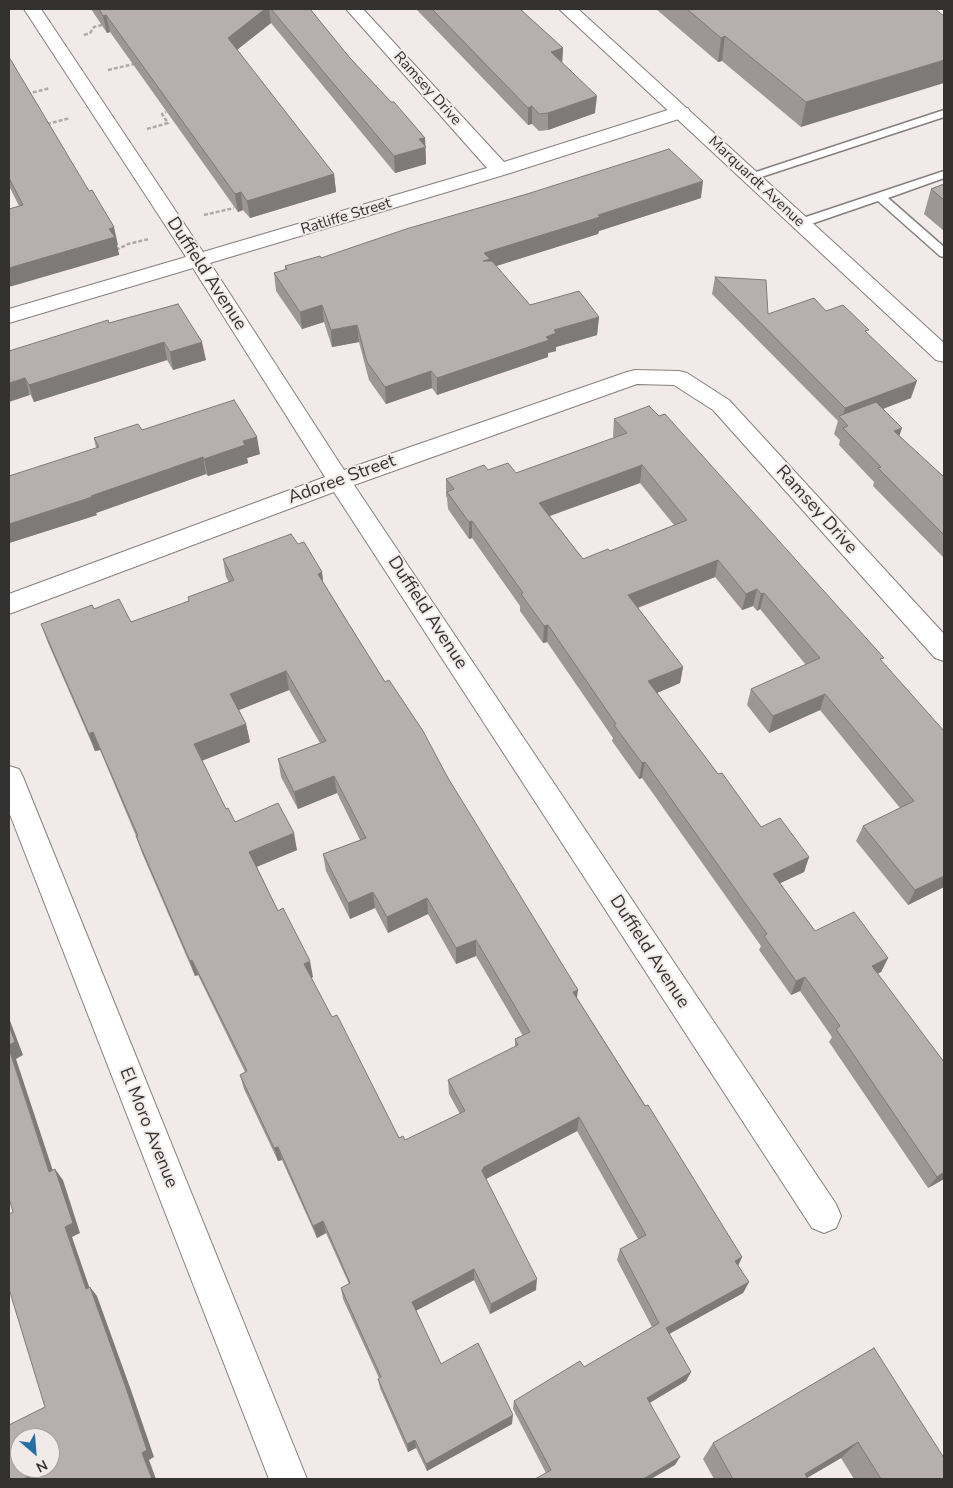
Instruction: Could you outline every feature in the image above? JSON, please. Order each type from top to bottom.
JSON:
[{"type":"street","name":"Duffield Avenue","points":[[33,9],[199,261],[339,481],[824,1216]]},
{"type":"street","name":"Ramsey Drive","points":[[354,9],[500,170]]},
{"type":"street","name":"Marquardt Avenue","points":[[568,9],[944,355]]},
{"type":"street","name":"Ratliffe Street","points":[[9,316],[500,170],[681,112]]},
{"type":"street","name":"Adoree Street","points":[[9,604],[339,481],[635,377],[679,378]]},
{"type":"street","name":"Ramsey Drive","points":[[679,378],[721,405],[944,651]]},
{"type":"street","name":"El Moro Avenue","points":[[9,778],[288,1479]]},
{"type":"lane","points":[[751,177],[944,113]]},
{"type":"lane","points":[[801,223],[944,174]]},
{"type":"lane","points":[[880,197],[944,253]]},
{"type":"path","points":[[84,35],[90,33],[94,27],[102,25]]},
{"type":"path","points":[[108,70],[138,63]]},
{"type":"path","points":[[22,95],[54,87]]},
{"type":"path","points":[[141,131],[168,124],[162,114],[166,112]]},
{"type":"path","points":[[46,124],[73,117]]},
{"type":"path","points":[[201,215],[234,208]]},
{"type":"path","points":[[116,250],[128,244],[150,238]]},
{"type":"building","points":[[99,9],[265,9],[228,38],[334,174],[247,201],[241,192],[235,194],[106,15],[103,16]]},
{"type":"building","points":[[271,9],[310,9],[350,58],[391,102],[394,102],[425,138],[419,139],[426,147],[394,156]]},
{"type":"building","points":[[432,9],[520,9],[563,48],[551,52],[597,96],[548,113],[539,114],[532,106],[528,108]]},
{"type":"building","points":[[687,9],[935,9],[944,16],[944,60],[806,102],[725,36],[721,38]]},
{"type":"building","points":[[9,57],[89,191],[92,190],[114,227],[109,229],[115,237],[9,268],[9,209],[23,205],[9,178]]},
{"type":"building","points":[[669,149],[703,181],[598,215],[600,217],[484,253],[490,259],[483,261],[492,261],[530,305],[579,291],[599,317],[554,330],[556,333],[546,337],[549,340],[437,378],[431,371],[385,387],[367,362],[357,325],[331,330],[322,305],[300,312],[274,273],[287,269],[285,266],[320,256],[321,258],[406,229],[527,194]]},
{"type":"building","points":[[944,184],[944,200],[931,189]]},
{"type":"building","points":[[715,277],[766,280],[768,314],[814,298],[826,311],[843,305],[869,330],[865,331],[917,381],[845,408]]},
{"type":"building","points":[[178,304],[202,342],[170,352],[164,342],[29,385],[25,378],[9,383],[9,351],[108,320],[109,323]]},
{"type":"building","points":[[234,400],[257,437],[243,441],[245,445],[204,459],[203,457],[92,497],[9,524],[9,476],[99,447],[94,438],[138,424],[142,430]]},
{"type":"building","points":[[876,402],[902,428],[894,431],[944,477],[944,535],[878,468],[881,467],[843,428],[848,426],[839,416]]},
{"type":"building","points":[[649,406],[659,416],[665,414],[884,658],[880,659],[944,731],[944,876],[915,890],[863,826],[914,801],[825,694],[773,716],[751,689],[820,658],[764,593],[761,594],[757,589],[746,594],[718,560],[628,595],[683,667],[648,681],[718,774],[722,773],[761,827],[780,818],[809,857],[773,874],[815,931],[854,912],[888,958],[872,966],[944,1062],[944,1172],[937,1177],[836,1029],[840,1026],[805,977],[796,981],[764,936],[767,934],[645,762],[642,763],[614,725],[616,724],[548,625],[544,626],[472,521],[469,522],[447,492],[454,489],[446,479],[484,465],[488,470],[508,463],[516,473],[627,433],[614,419]],"holes":[[[642,465],[687,520],[610,551],[608,549],[583,559],[539,503]]]},
{"type":"building","points":[[291,534],[298,544],[304,542],[322,572],[318,574],[385,682],[389,680],[423,731],[448,778],[578,990],[573,992],[645,1106],[648,1105],[742,1257],[735,1261],[749,1282],[666,1328],[691,1372],[647,1398],[680,1457],[643,1479],[535,1479],[551,1470],[514,1401],[580,1361],[584,1367],[659,1323],[620,1249],[646,1235],[579,1117],[484,1167],[482,1171],[537,1279],[491,1304],[474,1269],[412,1302],[441,1364],[478,1343],[513,1415],[426,1464],[415,1440],[407,1444],[378,1379],[381,1377],[341,1288],[350,1283],[323,1221],[313,1226],[278,1147],[274,1148],[240,1075],[247,1071],[192,960],[190,961],[93,732],[89,734],[41,624],[92,605],[94,609],[119,599],[131,622],[189,601],[188,597],[234,580],[223,559]],"holes":[[[286,671],[326,741],[278,759],[294,792],[334,776],[366,838],[323,854],[348,903],[373,892],[387,917],[427,898],[456,948],[476,940],[530,1032],[515,1039],[518,1045],[448,1080],[465,1111],[405,1140],[403,1136],[399,1138],[337,1015],[332,1017],[304,964],[310,961],[283,908],[278,911],[249,852],[294,833],[278,803],[235,822],[228,808],[226,809],[194,744],[246,724],[230,694]]]},
{"type":"building","points":[[9,1026],[15,1042],[9,1045]]},
{"type":"building","points":[[9,1049],[49,1172],[55,1169],[73,1223],[65,1227],[86,1289],[90,1287],[125,1385],[147,1450],[142,1453],[152,1479],[37,1479],[60,1478],[60,1428],[10,1428],[10,1478],[25,1478],[9,1479],[9,1425],[45,1407],[9,1289],[9,1214],[13,1212],[9,1198]]},
{"type":"building","points":[[874,1348],[944,1458],[944,1479],[881,1479],[858,1442],[805,1474],[808,1479],[733,1479],[713,1443]]}]
